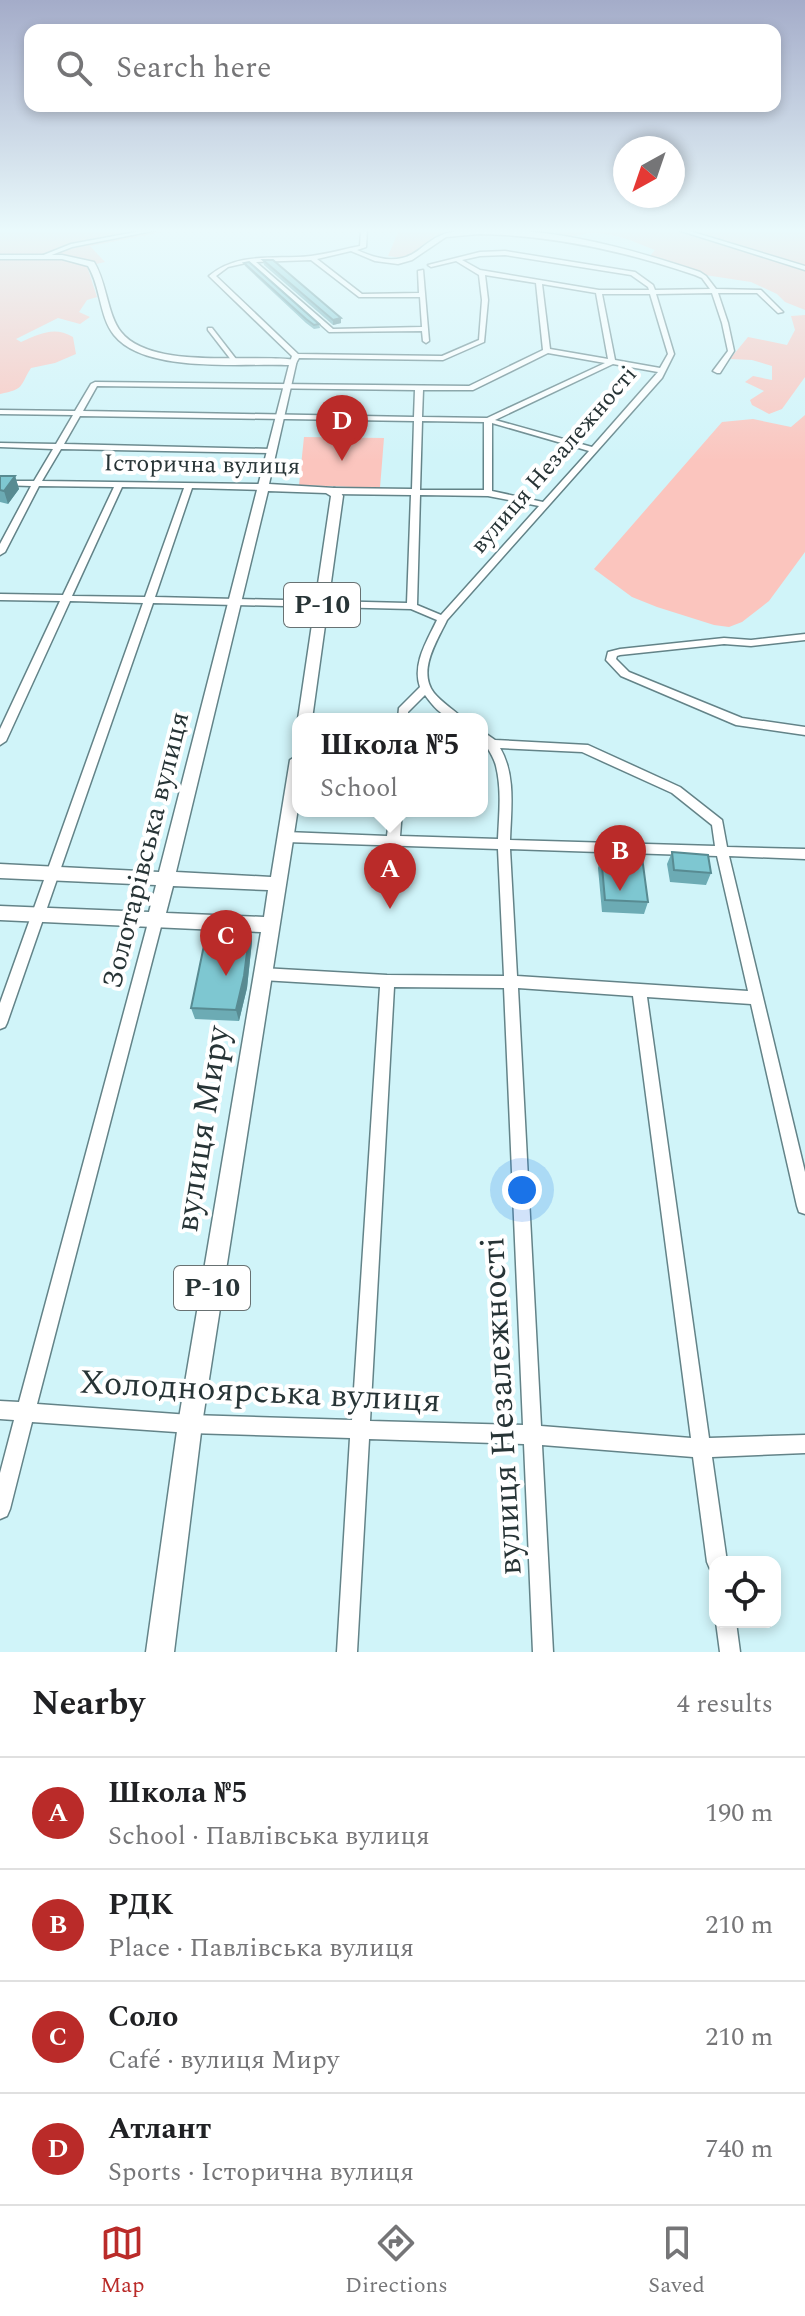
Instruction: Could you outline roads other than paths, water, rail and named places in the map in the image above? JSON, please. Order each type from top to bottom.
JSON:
[{"type":"main road","points":[[108,307],[119,335],[135,347],[175,357],[295,359]]},
{"type":"main road","name":"Золотарівська вулиця","points":[[156,919],[295,359]]},
{"type":"main road","name":"Історична вулиця","points":[[262,487],[334,491]]},
{"type":"main road","name":"Р-10","points":[[306,713],[337,496],[334,491]]},
{"type":"main road","name":"вулиця Миру","points":[[160,1652],[190,1424],[292,798]]},
{"type":"main road","points":[[0,871],[278,884]]},
{"type":"main road","points":[[0,913],[272,925]]},
{"type":"street","points":[[243,307],[295,359],[443,358],[482,341],[484,307]]},
{"type":"street","points":[[304,307],[331,331],[423,329]]},
{"type":"street","points":[[425,307],[423,329],[426,341]]},
{"type":"street","points":[[542,307],[547,351]]},
{"type":"street","points":[[602,307],[612,362]]},
{"type":"street","name":"вулиця Незалежності","points":[[424,690],[421,676],[424,660],[443,619],[658,378],[660,370],[666,368],[671,354],[657,307]]},
{"type":"street","points":[[717,371],[731,351],[719,307]]},
{"type":"street","points":[[775,307],[780,312]]},
{"type":"street","points":[[210,329],[234,360]]},
{"type":"street","points":[[0,552],[95,384],[470,388],[547,351],[660,370]]},
{"type":"street","points":[[488,420],[612,362]]},
{"type":"street","points":[[412,606],[419,388]]},
{"type":"street","points":[[0,412],[488,420],[595,450]]},
{"type":"street","points":[[488,420],[488,493]]},
{"type":"street","points":[[0,445],[271,451]]},
{"type":"street","name":"Історична вулиця","points":[[0,483],[262,487]]},
{"type":"street","points":[[0,741],[119,485]]},
{"type":"street","points":[[0,1023],[189,486]]},
{"type":"street","name":"Історична вулиця","points":[[334,491],[488,493],[545,505]]},
{"type":"street","points":[[0,597],[412,606],[443,619]]},
{"type":"street","points":[[805,637],[751,643],[724,641],[612,654],[611,660],[625,674],[699,707],[740,722],[805,731]]},
{"type":"street","points":[[403,713],[424,690],[449,713]]},
{"type":"street","points":[[489,740],[584,748],[676,790],[718,823],[722,852],[805,1206]]},
{"type":"street","name":"вулиця Незалежності","points":[[489,740],[503,766],[504,844],[543,1652]]},
{"type":"street","points":[[393,841],[395,817]]},
{"type":"street","points":[[286,837],[805,854]]},
{"type":"street","name":"Золотарівська вулиця","points":[[0,1509],[156,919]]},
{"type":"street","points":[[262,974],[387,981],[511,982],[756,998]]},
{"type":"street","points":[[347,1652],[387,981]]},
{"type":"street","points":[[639,991],[716,1556]]},
{"type":"street","name":"Холодноярська вулиця","points":[[0,1410],[359,1432],[533,1435],[702,1448],[805,1444]]},
{"type":"street","points":[[727,1628],[730,1652]]},
{"type":"place","name":"Атлант","points":[[342,461]]},
{"type":"place","name":"РДК","points":[[620,891]]},
{"type":"place","name":"Школа №5","points":[[390,909]]},
{"type":"place","name":"Соло","points":[[226,976]]}]
